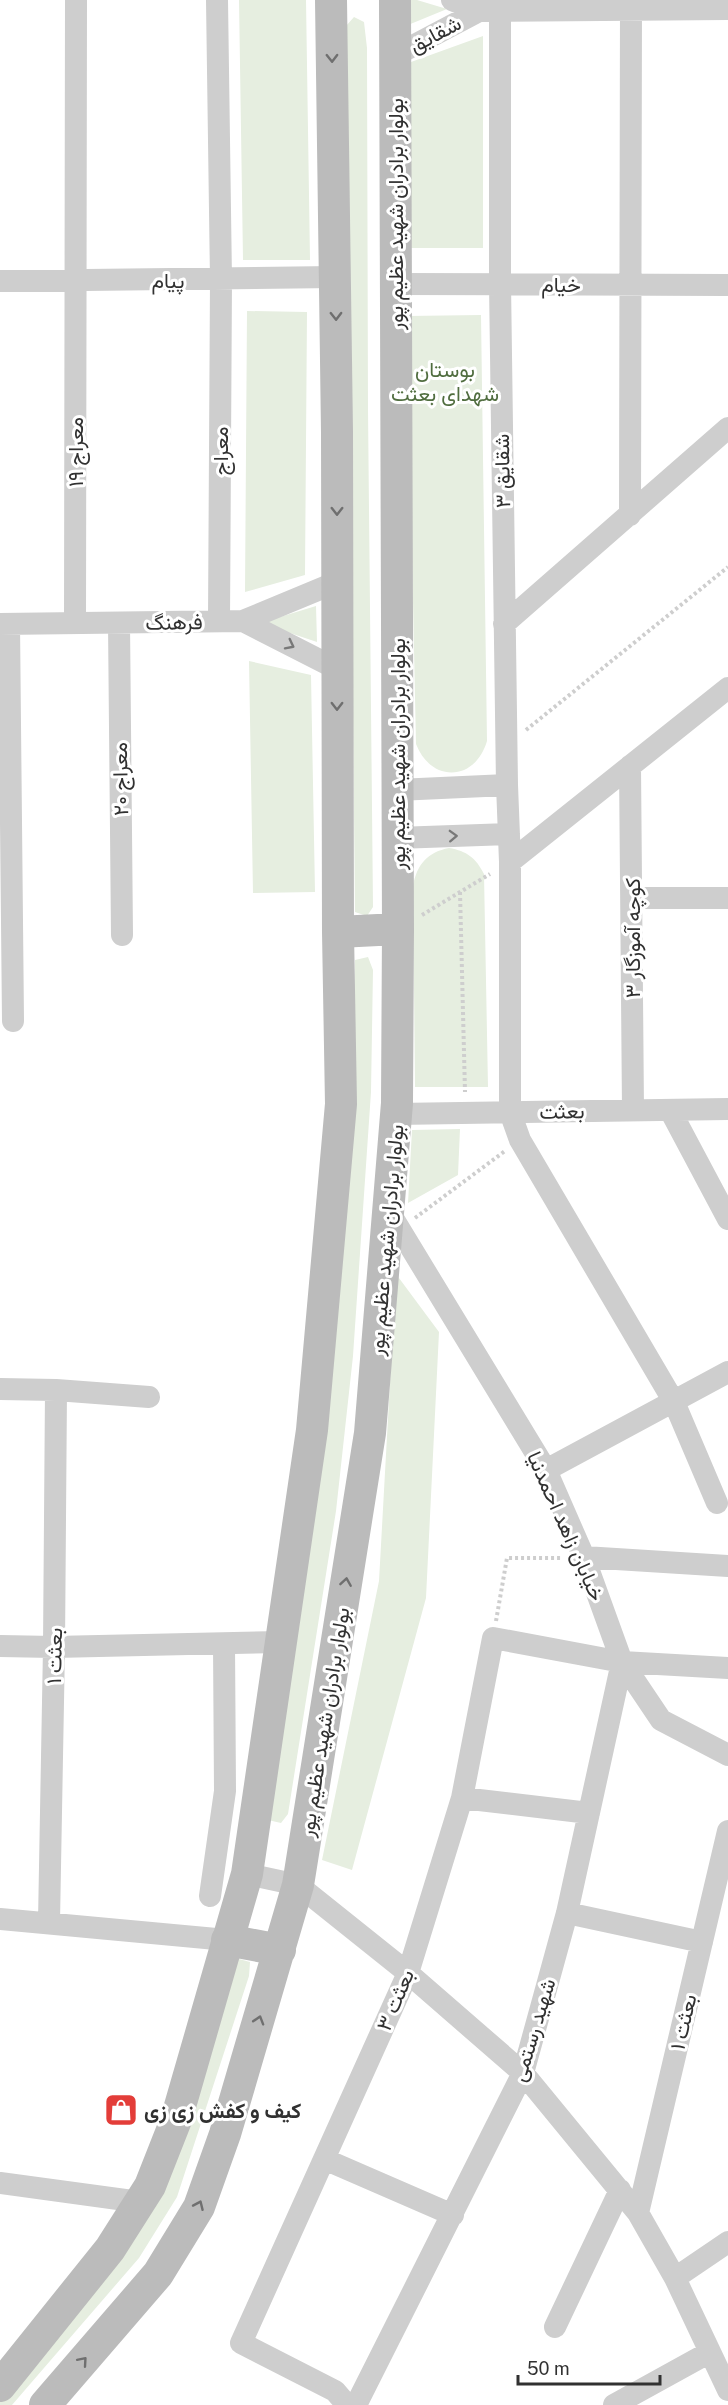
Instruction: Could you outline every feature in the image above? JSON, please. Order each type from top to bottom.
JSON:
[{"type":"main road","points":[[0,2386],[110,2249],[150,2186],[176,2120],[247,1874],[312,1430],[341,1104],[331,0]]},
{"type":"main road","name":"بولوار برادران شهید عظیم‌ پور","points":[[45,2405],[158,2274],[199,2207],[225,2134],[298,1885],[370,1433],[394,1220],[396,1114],[398,838],[394,0]]},
{"type":"main road","points":[[338,932],[398,929]]},
{"type":"main road","points":[[227,1940],[280,1950]]},
{"type":"street","name":"معراج ۱۹","points":[[75,623],[76,0]]},
{"type":"street","name":"معراج","points":[[217,0],[221,280],[219,621]]},
{"type":"street","points":[[452,0],[493,7]]},
{"type":"street","name":"شقایق","points":[[394,56],[493,7],[631,4],[728,9]]},
{"type":"street","points":[[630,515],[631,4]]},
{"type":"street","name":"شقایق ۳","points":[[493,7],[510,862],[510,1112],[520,1140],[674,1402],[717,1503]]},
{"type":"street","name":"پیام","points":[[0,281],[335,277]]},
{"type":"street","name":"خیام","points":[[395,284],[728,285]]},
{"type":"street","points":[[504,624],[728,428]]},
{"type":"street","points":[[243,621],[337,582]]},
{"type":"street","name":"فرهنگ","points":[[5,624],[243,621],[337,669]]},
{"type":"street","name":"معراج ۲۰","points":[[119,623],[122,935]]},
{"type":"street","points":[[5,624],[6,877],[13,1021]]},
{"type":"street","points":[[510,862],[728,688]]},
{"type":"street","name":"کوچه آموزگار ۳","points":[[630,766],[633,1110]]},
{"type":"street","points":[[397,790],[507,785]]},
{"type":"street","points":[[398,838],[509,834]]},
{"type":"street","points":[[632,898],[728,898]]},
{"type":"street","name":"بعثت","points":[[396,1114],[728,1109]]},
{"type":"street","points":[[670,1110],[728,1220]]},
{"type":"street","name":"خیابان زاهد احمدنیا","points":[[394,1220],[546,1470],[584,1557],[622,1662],[661,1720],[728,1755]]},
{"type":"street","points":[[546,1470],[728,1372]]},
{"type":"street","points":[[0,1389],[149,1396]]},
{"type":"street","name":"بعثت ۱","points":[[49,1922],[56,1390]]},
{"type":"street","points":[[584,1557],[728,1566]]},
{"type":"street","points":[[493,1638],[622,1662],[728,1668]]},
{"type":"street","name":"بعثت ۳","points":[[347,2405],[335,2391],[241,2343],[408,1973],[462,1798],[493,1638]]},
{"type":"street","points":[[0,1646],[282,1642]]},
{"type":"street","points":[[210,1896],[225,1791],[224,1644]]},
{"type":"street","name":"شهید رستمی","points":[[356,2405],[523,2073],[567,1913],[622,1662]]},
{"type":"street","points":[[462,1798],[589,1813]]},
{"type":"street","name":"بعثت ۱","points":[[638,2213],[728,1831]]},
{"type":"street","points":[[247,1874],[298,1885],[408,1973],[523,2073],[638,2213],[675,2278],[728,2390]]},
{"type":"street","points":[[567,1913],[702,1942]]},
{"type":"street","points":[[0,1919],[227,1940]]},
{"type":"street","points":[[324,2159],[453,2215]]},
{"type":"street","points":[[0,2183],[140,2202]]},
{"type":"street","points":[[555,2327],[620,2190]]},
{"type":"street","points":[[675,2278],[728,2242]]},
{"type":"street","points":[[614,2405],[710,2352]]},
{"type":"path","points":[[506,745],[728,567]]},
{"type":"path","points":[[398,929],[510,862]]},
{"type":"path","points":[[460,892],[465,1092]]},
{"type":"path","points":[[394,1220],[520,1140]]},
{"type":"path","points":[[493,1638],[507,1558],[584,1557]]},
{"type":"green space","points":[[239,0],[306,0],[310,260],[243,260]]},
{"type":"green space","points":[[406,0],[417,0],[447,9],[408,25]]},
{"type":"green space","points":[[354,17],[364,22],[367,48],[373,907],[367,916],[355,912],[346,26]]},
{"type":"green space","points":[[483,36],[483,248],[411,248],[411,62]]},
{"type":"green space","points":[[247,311],[307,312],[305,575],[245,592]]},
{"type":"green space","name":"بوستان شهدای بعثت","points":[[481,315],[487,741],[473,764],[463,770],[453,772],[442,771],[432,766],[423,757],[416,744],[407,316]]},
{"type":"green space","points":[[316,606],[317,642],[260,623]]},
{"type":"green space","points":[[249,661],[311,675],[315,892],[253,893]]},
{"type":"green space","points":[[449,848],[470,856],[484,874],[488,1087],[415,1087],[413,886],[417,871],[425,860]]},
{"type":"green space","points":[[368,957],[373,970],[371,1092],[353,1356],[336,1511],[288,1814],[281,1823],[268,1820],[349,1155],[355,960]]},
{"type":"green space","points":[[460,1129],[458,1175],[408,1203],[412,1130]]},
{"type":"green space","points":[[396,1274],[439,1332],[426,1598],[352,1870],[322,1860],[379,1581]]},
{"type":"green space","points":[[239,1959],[250,1962],[249,1976],[177,2197],[139,2258],[12,2405],[0,2405],[0,2394],[95,2288],[228,1970]]},
{"type":"place","name":"کیف و کفش زی زی","points":[[121,2110]]}]
